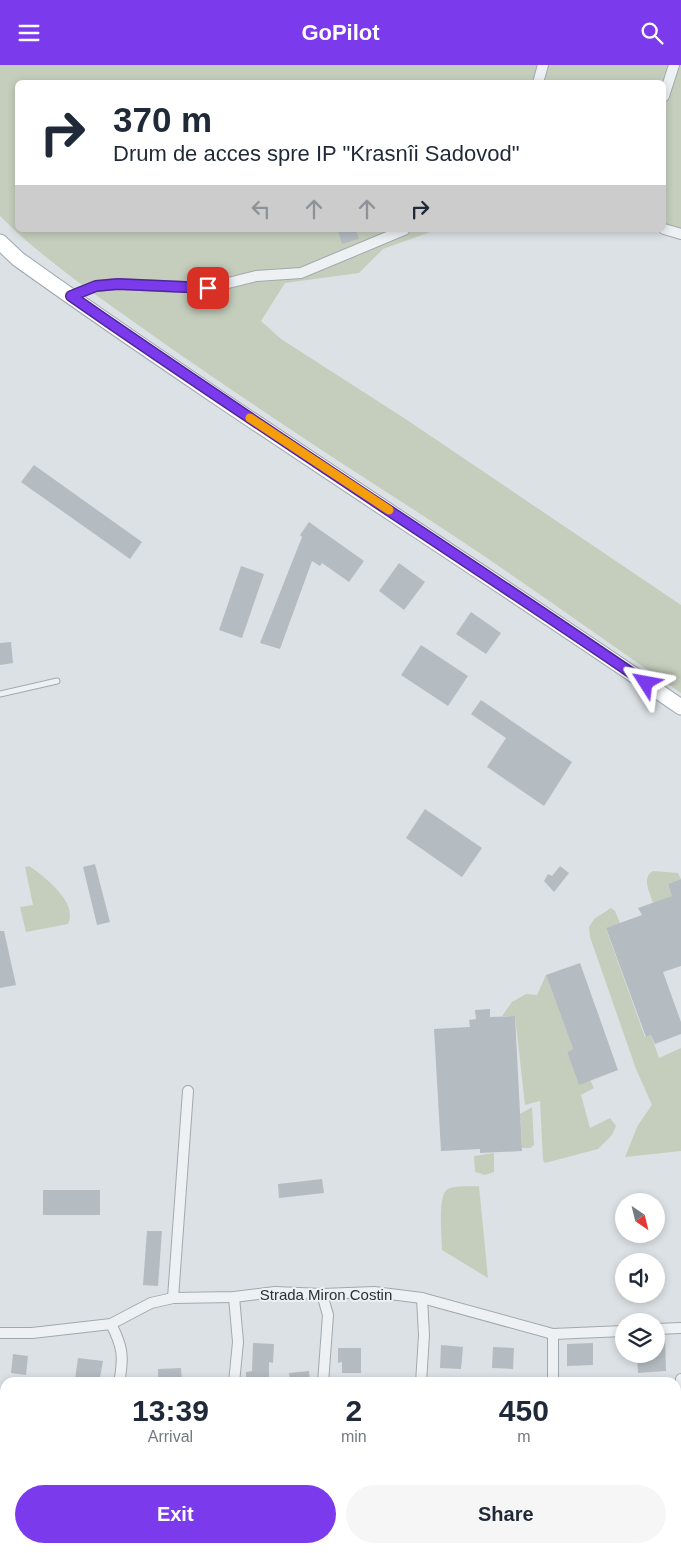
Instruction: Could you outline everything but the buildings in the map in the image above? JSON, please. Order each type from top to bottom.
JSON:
[{"type":"main road","points":[[0,231],[52,283]]},
{"type":"main road","points":[[0,242],[52,283],[146,349],[507,587],[681,707]]},
{"type":"street","points":[[539,80],[543,65]]},
{"type":"street","points":[[666,90],[674,65]]},
{"type":"street","points":[[666,230],[681,234]]},
{"type":"street","points":[[71,296],[96,286],[118,284],[208,288],[256,276],[301,273],[399,232]]},
{"type":"street","points":[[173,1298],[188,1091]]},
{"type":"street","name":"Strada Miron Costin","points":[[0,1333],[32,1333],[111,1324],[151,1303],[173,1298],[234,1297],[275,1292],[322,1295],[374,1292],[422,1298],[553,1334],[615,1331]]},
{"type":"street","points":[[322,1295],[328,1315],[323,1377]]},
{"type":"street","points":[[234,1297],[238,1342],[235,1377]]},
{"type":"street","points":[[421,1377],[424,1335],[422,1298]]},
{"type":"street","points":[[111,1324],[119,1340],[123,1355],[120,1377]]},
{"type":"street","points":[[665,1329],[681,1328]]},
{"type":"street","points":[[553,1334],[553,1377]]},
{"type":"street","points":[[681,1379],[681,1473]]},
{"type":"lane","points":[[0,694],[57,681]]},
{"type":"green space","points":[[0,65],[681,65],[681,237],[663,232],[666,232],[666,80],[15,80],[15,231],[0,216]]},
{"type":"green space","points":[[16,232],[430,232],[383,249],[359,273],[285,283],[261,321],[281,339],[404,418],[681,605],[681,693],[539,593],[298,435],[172,349],[68,275]]},
{"type":"green space","points":[[29,866],[51,883],[64,899],[69,907],[70,916],[68,924],[26,932],[20,907],[33,905],[25,867]]},
{"type":"green space","points":[[653,871],[678,873],[681,879],[668,884],[681,921],[657,902],[653,903],[647,881],[649,874]]},
{"type":"green space","points":[[611,908],[615,911],[620,923],[606,929],[645,1037],[651,1035],[659,1058],[681,1048],[681,1151],[625,1157],[638,1125],[652,1105],[636,1069],[590,937],[589,927],[594,919]]},
{"type":"green space","points":[[546,975],[573,1049],[567,1052],[579,1084],[590,1080],[594,1088],[581,1095],[590,1128],[610,1118],[616,1126],[612,1135],[598,1149],[545,1163],[543,1160],[540,1101],[525,1105],[515,1016],[502,1016],[512,1002],[526,994],[537,995]]},
{"type":"green space","points":[[532,1107],[534,1145],[530,1148],[522,1148],[520,1114]]},
{"type":"green space","points":[[494,1153],[494,1172],[485,1175],[475,1172],[474,1156]]},
{"type":"green space","points":[[479,1186],[488,1278],[442,1250],[441,1207],[445,1193],[448,1189],[455,1187]]},
{"type":"slow traffic","points":[[250,418],[389,510]]},
{"type":"route","points":[[208,288],[118,284],[96,286],[71,296],[146,349],[507,587],[646,683]]}]
